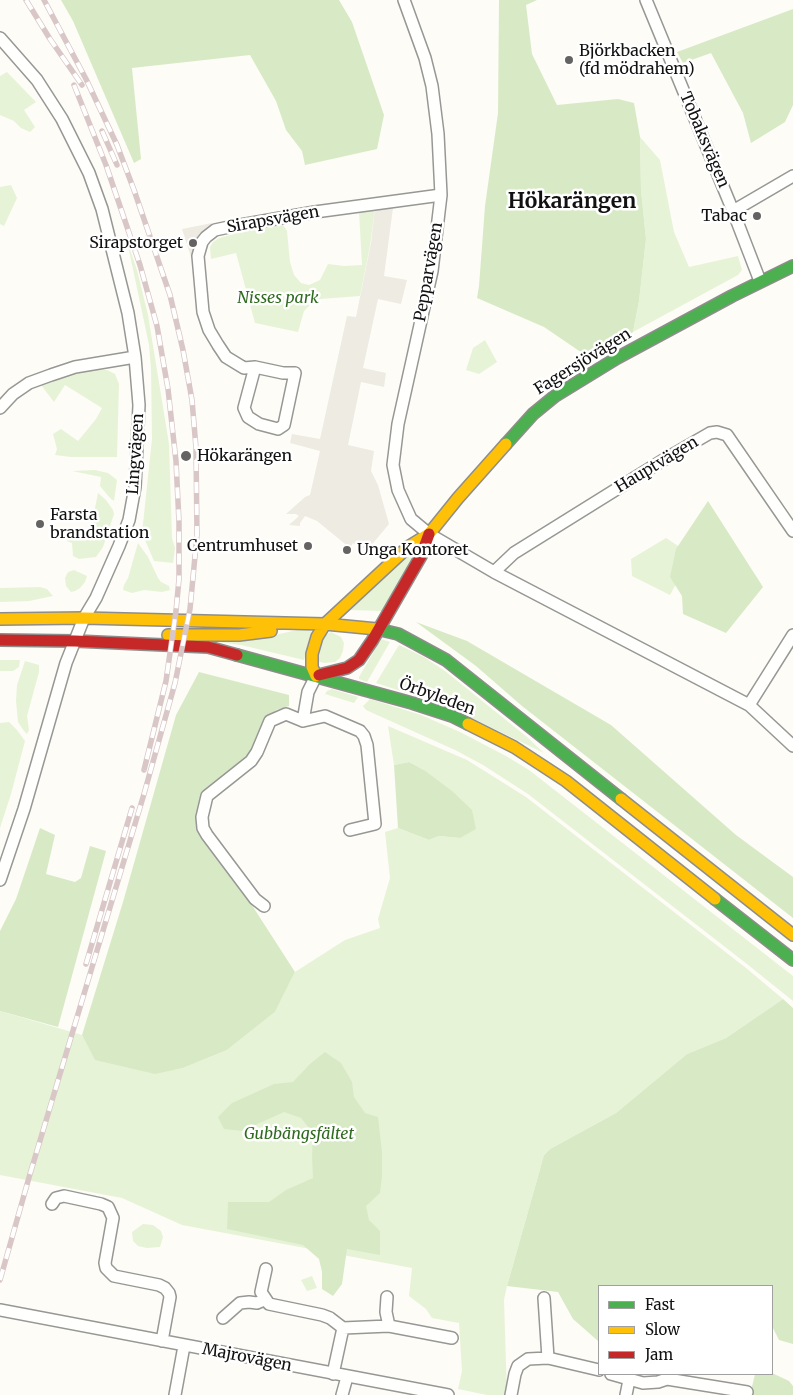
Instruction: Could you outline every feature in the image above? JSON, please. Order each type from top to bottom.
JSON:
[{"type":"main road","name":"Fagersjövägen","points":[[325,624],[408,547],[428,534],[533,414],[555,396],[617,358],[760,281],[793,266]]},
{"type":"main road","name":"Fagersjövägen","points":[[316,676],[347,668],[359,660],[421,556],[428,534]]},
{"type":"main road","name":"Örbyleden","points":[[0,619],[84,618],[325,624],[378,629],[407,638],[446,660],[793,935]]},
{"type":"main road","name":"Örbyleden","points":[[0,640],[239,635],[270,631],[289,623]]},
{"type":"main road","points":[[316,676],[312,667],[312,654],[316,637],[325,624]]},
{"type":"main road","name":"Örbyleden","points":[[77,637],[208,647],[412,702],[452,716],[514,748],[566,781],[793,960]]},
{"type":"street","name":"Pepparvägen","points":[[404,0],[425,58],[432,86],[438,134],[441,195],[432,271],[398,424],[393,465],[398,490],[411,519],[428,534]]},
{"type":"street","name":"Tobaksvägen","points":[[646,0],[733,210],[760,281]]},
{"type":"street","name":"Lingvägen","points":[[0,38],[37,80],[62,119],[89,173],[102,209],[128,313],[135,357],[139,405],[135,487],[129,520],[96,598],[84,618],[66,663],[24,808],[0,880]]},
{"type":"street","points":[[733,210],[793,176]]},
{"type":"street","name":"Sirapsvägen","points":[[255,367],[244,408],[248,417],[259,424],[278,429],[284,425],[295,373],[283,373],[255,367],[244,368],[226,357],[218,346],[209,330],[203,312],[198,256],[202,242],[206,237],[215,230],[229,227],[315,212],[441,195]]},
{"type":"street","points":[[0,408],[13,394],[29,384],[51,375],[94,362],[135,357]]},
{"type":"street","name":"Hauptvägen","points":[[494,572],[514,552],[665,459],[717,432],[727,435],[793,531]]},
{"type":"street","points":[[428,534],[494,572],[749,705],[793,746]]},
{"type":"street","points":[[749,705],[793,635]]},
{"type":"street","points":[[303,721],[308,692],[316,676]]},
{"type":"street","points":[[264,906],[254,899],[207,835],[203,828],[202,818],[207,796],[251,761],[257,752],[270,721],[286,714],[303,721],[325,716],[360,731],[364,736],[368,746],[375,824],[350,830]]},
{"type":"street","points":[[52,1204],[56,1198],[64,1196],[108,1207],[113,1218],[105,1263],[106,1268],[114,1276],[159,1285],[169,1293],[170,1297],[162,1342]]},
{"type":"street","points":[[266,1269],[261,1292],[268,1304],[322,1315],[330,1318],[343,1328],[389,1326],[452,1338]]},
{"type":"street","points":[[387,1296],[386,1312],[389,1326]]},
{"type":"street","points":[[544,1298],[548,1358]]},
{"type":"street","points":[[223,1318],[240,1304],[249,1302],[257,1304],[264,1300]]},
{"type":"street","name":"Majrovägen","points":[[0,1310],[448,1395]]},
{"type":"street","points":[[332,1374],[343,1328]]},
{"type":"street","points":[[175,1395],[184,1346]]},
{"type":"street","points":[[510,1395],[518,1366],[528,1359],[548,1358],[598,1370]]},
{"type":"street","points":[[614,1375],[643,1383],[667,1379],[747,1392]]},
{"type":"street","points":[[342,1395],[347,1377]]},
{"type":"street","points":[[626,1395],[629,1380]]},
{"type":"green space","points":[[61,0],[339,0],[352,22],[384,115],[377,149],[305,165],[302,151],[286,130],[276,101],[250,55],[132,68],[141,159],[134,163],[73,21]]},
{"type":"green space","points":[[499,0],[537,0],[526,5],[532,54],[557,105],[618,99],[634,103],[640,137],[641,190],[646,239],[639,301],[633,332],[591,359],[544,327],[477,298],[485,206],[498,113]]},
{"type":"green space","points":[[793,9],[793,105],[785,122],[751,143],[743,113],[711,53],[683,63],[677,52]]},
{"type":"green space","points":[[7,72],[36,102],[24,110],[35,127],[30,132],[21,128],[14,121],[0,115],[0,76]]},
{"type":"green space","points":[[640,137],[660,160],[674,232],[689,267],[738,256],[742,270],[738,275],[633,332],[639,301],[646,239],[641,190]]},
{"type":"green space","points":[[11,185],[17,198],[4,226],[0,224],[0,187]]},
{"type":"green space","name":"Nisses park","points":[[375,209],[360,296],[320,299],[311,304],[304,311],[298,332],[255,323],[236,253],[211,259],[210,247],[219,238],[256,228],[283,225],[287,231],[290,262],[294,275],[301,283],[309,285],[320,280],[328,264],[344,266],[362,265],[359,212]]},
{"type":"green space","points":[[127,241],[137,270],[148,315],[169,444],[172,538],[175,548],[173,563],[154,561],[142,533],[152,439],[151,369],[149,345]]},
{"type":"green space","points":[[485,340],[497,362],[479,374],[466,370],[473,348]]},
{"type":"green space","points":[[93,370],[107,370],[115,374],[119,384],[117,457],[55,455],[57,449],[53,434],[61,429],[78,441],[96,419],[102,408],[65,385],[54,402],[41,385],[49,380]]},
{"type":"green space","points":[[95,470],[108,473],[117,480],[114,501],[100,486],[101,477],[72,471]]},
{"type":"green space","points":[[98,493],[106,500],[114,514],[103,547],[96,557],[79,559],[73,556],[72,543],[67,541],[66,528],[73,533],[81,533],[91,528]]},
{"type":"green space","points":[[708,501],[763,587],[726,633],[683,614],[682,596],[670,577],[676,549]]},
{"type":"green space","points":[[666,538],[692,555],[670,595],[632,576],[631,559]]},
{"type":"green space","points":[[138,543],[148,557],[158,578],[169,586],[170,590],[162,592],[144,590],[132,593],[123,590]]},
{"type":"green space","points":[[409,555],[414,558],[382,611],[350,610]]},
{"type":"green space","points":[[74,570],[87,576],[80,588],[71,592],[66,586],[65,578],[68,572]]},
{"type":"green space","points":[[40,587],[47,589],[53,596],[29,601],[0,602],[0,588]]},
{"type":"green space","points":[[416,622],[467,641],[611,725],[736,835],[793,877],[793,918],[522,706],[476,666]]},
{"type":"green space","points":[[297,630],[313,632],[304,660],[220,642],[253,640]]},
{"type":"green space","points":[[331,632],[341,637],[344,643],[340,658],[335,662],[324,663],[317,661],[325,635]]},
{"type":"green space","points":[[381,639],[390,642],[367,682],[359,679],[359,677]]},
{"type":"green space","points":[[399,645],[424,657],[445,671],[544,753],[447,706],[376,683]]},
{"type":"green space","points":[[0,660],[20,660],[19,667],[13,671],[0,671]]},
{"type":"green space","points":[[25,661],[39,665],[39,672],[27,716],[29,730],[27,734],[18,722],[16,701],[17,685]]},
{"type":"green space","points":[[199,672],[289,695],[289,706],[276,710],[269,717],[253,752],[213,787],[199,823],[295,972],[275,1012],[227,1050],[183,1068],[155,1074],[95,1060],[82,1035],[123,902],[176,715]]},
{"type":"green space","points":[[332,689],[358,697],[354,703],[325,694]]},
{"type":"green space","points":[[370,699],[421,715],[460,732],[529,770],[793,976],[793,1001],[528,794],[483,765],[455,750],[366,710],[363,706]]},
{"type":"green space","points":[[9,722],[25,741],[0,828],[0,723]]},
{"type":"green space","name":"Gubbängsfältet","points":[[388,726],[467,760],[526,797],[746,968],[783,999],[726,1038],[687,1054],[616,1113],[550,1149],[544,1155],[504,1300],[507,1395],[487,1395],[458,1389],[462,1371],[459,1323],[432,1318],[426,1309],[409,1296],[412,1268],[182,1225],[122,1198],[0,1175],[0,1011],[82,1035],[95,1059],[174,1070],[183,1068],[227,1050],[275,1012],[295,972],[345,940],[380,928],[378,919],[390,878],[385,832],[398,828],[429,840],[439,836],[460,838],[424,770],[409,762],[394,765]]},
{"type":"green space","points":[[409,762],[424,770],[452,791],[472,810],[476,829],[460,838],[439,836],[429,840],[398,828],[394,765]]},
{"type":"green space","points":[[40,828],[55,835],[46,874],[75,882],[81,878],[90,846],[106,851],[58,1027],[0,1011],[0,931],[16,899]]},
{"type":"green space","points":[[783,999],[793,1008],[793,1344],[779,1340],[773,1328],[773,1285],[598,1285],[598,1341],[573,1319],[558,1292],[507,1286],[544,1155],[550,1149],[616,1113],[687,1054],[726,1038]]},
{"type":"green space","points":[[325,1052],[341,1063],[352,1082],[354,1097],[365,1113],[378,1117],[382,1152],[380,1193],[366,1206],[369,1220],[380,1231],[380,1255],[347,1249],[342,1284],[333,1296],[322,1289],[322,1272],[319,1259],[303,1245],[227,1229],[228,1202],[269,1202],[286,1190],[313,1178],[313,1133],[301,1118],[284,1112],[242,1131],[224,1129],[218,1117],[232,1103],[274,1084],[293,1082],[310,1064]]},
{"type":"green space","points":[[143,1224],[153,1225],[161,1231],[163,1237],[160,1247],[147,1248],[138,1246],[133,1241],[132,1232]]},
{"type":"green space","points":[[312,1276],[317,1288],[307,1291],[301,1280]]},
{"type":"green space","points":[[773,1373],[789,1381],[793,1386],[793,1395],[750,1395],[755,1375],[773,1375]]},
{"type":"shaded area","points":[[393,208],[384,276],[407,280],[401,304],[378,299],[363,368],[386,373],[384,387],[361,382],[348,445],[374,451],[371,471],[378,485],[389,524],[369,548],[360,548],[353,543],[350,548],[317,521],[305,516],[300,526],[289,525],[299,516],[296,514],[286,514],[305,497],[310,495],[320,451],[290,443],[292,434],[320,439],[347,316],[356,317],[371,243],[375,209]]},
{"type":"shaded area","name":"Sirapstorget","points":[[212,223],[191,257],[182,229]]},
{"type":"railway","points":[[26,0],[82,85]]},
{"type":"railway","points":[[0,1280],[175,683],[190,609],[197,535],[196,448],[192,400],[170,295],[117,145],[86,79],[44,0]]},
{"type":"railway","points":[[74,85],[106,165],[140,265],[157,326],[168,389],[176,461],[179,522],[179,579],[176,611],[166,681],[144,770]]},
{"type":"railway","points":[[102,131],[117,165]]},
{"type":"railway","points":[[86,964],[132,808]]},
{"type":"traffic: fast","points":[[506,444],[533,414],[555,396],[617,358],[732,296],[793,266]]},
{"type":"traffic: fast","points":[[377,629],[398,634],[446,660],[621,799]]},
{"type":"traffic: fast","points":[[237,655],[412,703],[452,716],[468,724]]},
{"type":"traffic: fast","points":[[715,899],[793,960]]},
{"type":"traffic: slow","points":[[316,676],[312,667],[312,654],[317,637],[325,624],[408,547],[429,534],[506,444]]},
{"type":"traffic: slow","points":[[0,619],[84,618],[325,624],[377,629]]},
{"type":"traffic: slow","points":[[168,635],[239,635],[271,631]]},
{"type":"traffic: slow","points":[[468,724],[514,747],[566,781],[715,899]]},
{"type":"traffic: slow","points":[[621,799],[793,935]]},
{"type":"traffic: jam","points":[[319,675],[347,668],[359,660],[421,556],[429,534]]},
{"type":"traffic: jam","points":[[0,640],[75,641],[208,647],[237,655]]},
{"type":"place","name":"Björkbacken (fd mödrahem)","points":[[569,60]]},
{"type":"place","name":"Tabac","points":[[757,216]]},
{"type":"place","name":"Sirapstorget","points":[[193,243]]},
{"type":"place","name":"Hökarängen","points":[[186,456]]},
{"type":"place","name":"Farsta brandstation","points":[[40,524]]},
{"type":"place","name":"Centrumhuset","points":[[308,546]]},
{"type":"place","name":"Unga Kontoret","points":[[347,550]]},
{"type":"district","name":"Hökarängen","points":[[572,202]]}]
